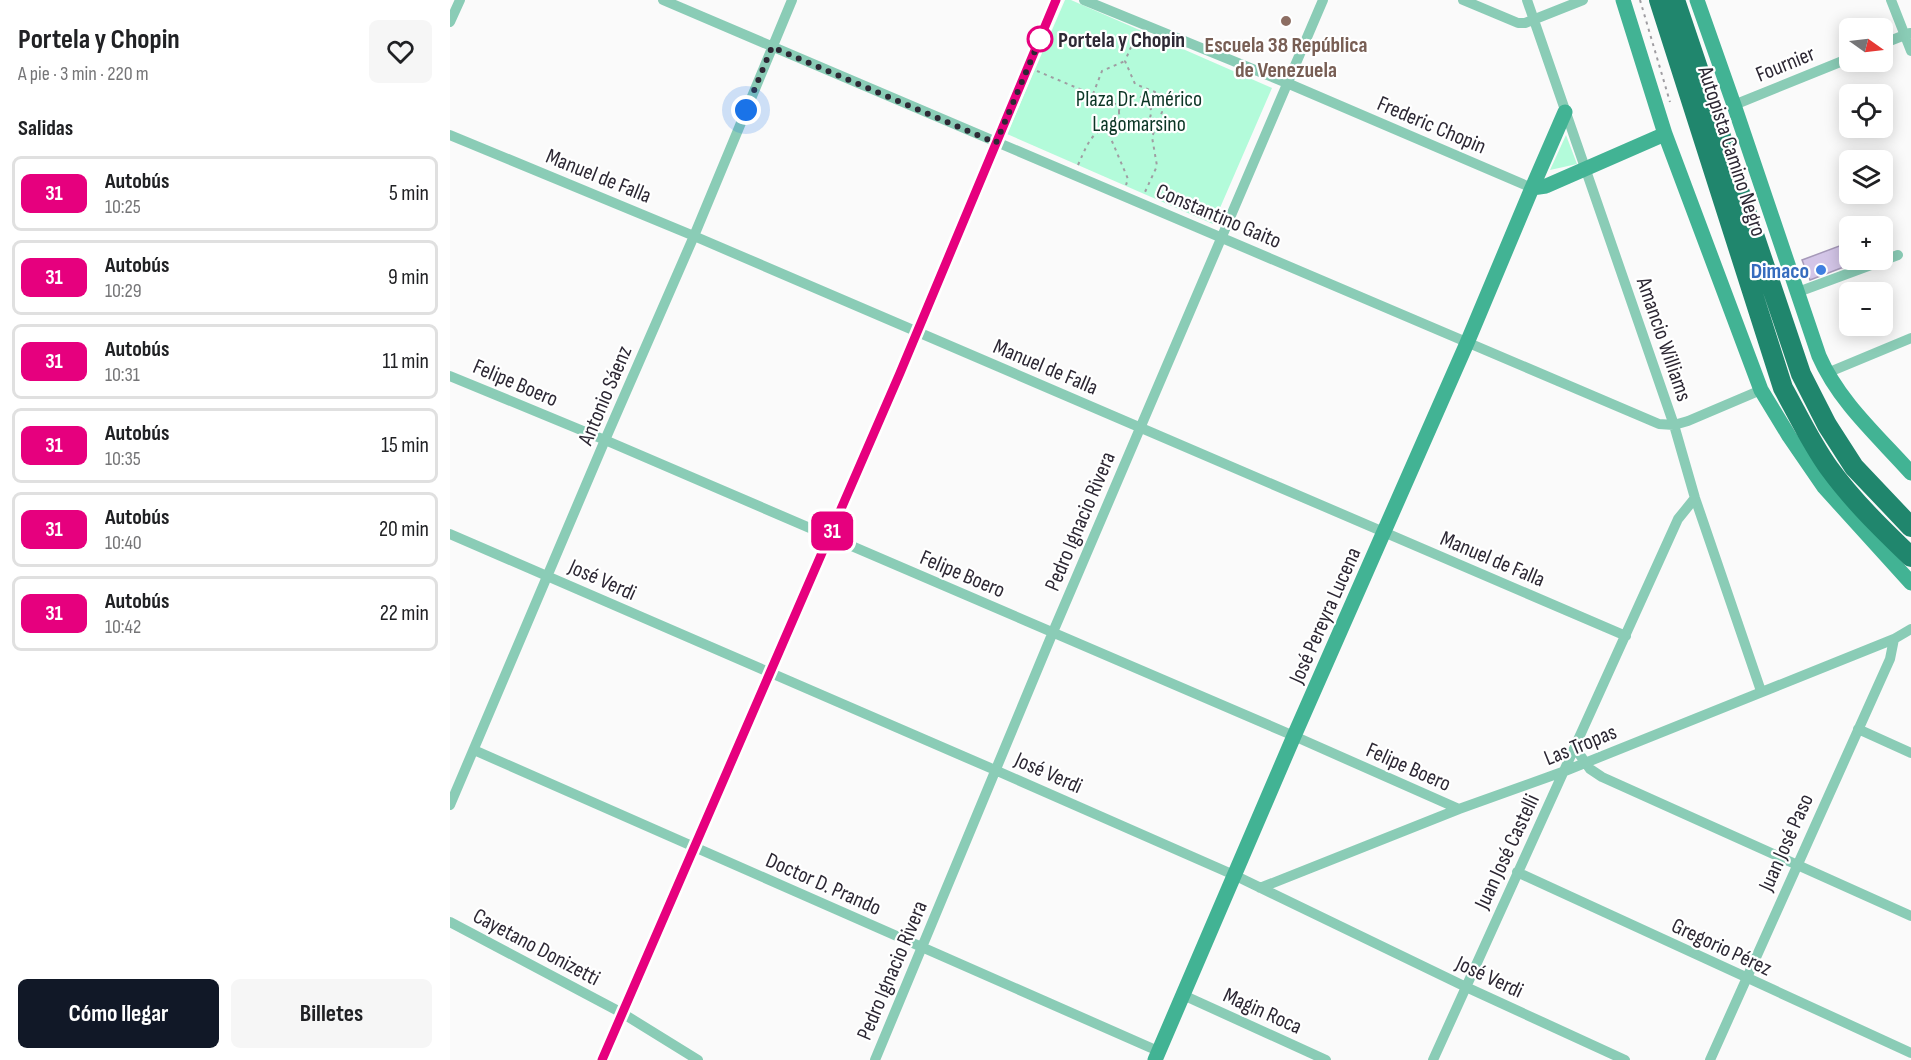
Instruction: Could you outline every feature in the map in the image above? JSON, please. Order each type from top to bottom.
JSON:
[{"type":"highway","name":"Autopista Camino Negro","points":[[1659,0],[1783,388],[1810,439],[1830,469],[1875,523],[1911,556]]},
{"type":"highway","name":"Autopista Camino Negro","points":[[1675,0],[1801,374],[1827,425],[1854,467],[1911,526]]},
{"type":"highway","points":[[1883,499],[1911,515]]},
{"type":"street","points":[[450,22],[460,0]]},
{"type":"street","name":"Constantino Gaito","points":[[663,0],[1467,344],[1659,424],[1674,425]]},
{"type":"street","name":"Antonio Sáenz","points":[[450,805],[694,236],[792,0]]},
{"type":"street","points":[[602,1060],[917,332],[1056,0]]},
{"type":"street","name":"Frederic Chopin","points":[[1084,0],[1287,83],[1532,188]]},
{"type":"street","name":"Pedro Ignacio Rivera","points":[[874,1060],[1053,632],[1323,0]]},
{"type":"street","points":[[1463,0],[1518,23],[1534,20],[1583,0]]},
{"type":"street","name":"Amancio Williams","points":[[1527,0],[1674,425],[1695,498],[1761,691]]},
{"type":"street","points":[[1623,0],[1665,134],[1761,390],[1824,487],[1911,583]]},
{"type":"street","points":[[1697,0],[1819,356],[1845,400],[1911,473]]},
{"type":"street","points":[[1891,0],[1908,34],[1911,51]]},
{"type":"street","points":[[1893,40],[1908,34]]},
{"type":"street","name":"Fournier","points":[[1734,105],[1839,62]]},
{"type":"street","name":"José Pereyra Lucena","points":[[1156,1056],[1467,344],[1565,111]]},
{"type":"street","points":[[1532,188],[1546,186],[1665,134]]},
{"type":"street","name":"Manuel de Falla","points":[[450,135],[694,236],[1626,636]]},
{"type":"street","points":[[1798,292],[1898,255]]},
{"type":"street","points":[[1827,373],[1911,338]]},
{"type":"street","name":"Felipe Boero","points":[[450,376],[1053,632],[1459,809]]},
{"type":"street","points":[[1674,425],[1689,421],[1761,390]]},
{"type":"street","name":"Juan José Castelli","points":[[1433,1060],[1677,519],[1695,498]]},
{"type":"street","name":"José Verdi","points":[[450,534],[1234,875],[1466,987],[1625,1060]]},
{"type":"street","name":"Las Tropas","points":[[1260,888],[1459,809],[1565,771],[1894,639],[1911,629]]},
{"type":"street","name":"Juan José Paso","points":[[1710,1060],[1890,658],[1894,639]]},
{"type":"street","points":[[1858,729],[1911,753]]},
{"type":"street","points":[[1575,748],[1590,769],[1602,777],[1911,916]]},
{"type":"street","name":"Doctor D. Prando","points":[[474,750],[694,845],[1156,1056]]},
{"type":"street","name":"Gregorio Pérez","points":[[1517,872],[1911,1053]]},
{"type":"street","name":"Cayetano Donizetti","points":[[450,922],[622,1013],[698,1060]]},
{"type":"street","name":"Magin Roca","points":[[1183,995],[1326,1060]]},
{"type":"path","points":[[1640,0],[1663,74]]},
{"type":"path","points":[[1140,203],[1157,166],[1152,137],[1162,112],[1155,92],[1135,84],[1125,62],[1141,23]]},
{"type":"path","points":[[1093,94],[1102,70],[1125,62]]},
{"type":"path","points":[[1027,67],[1120,106]]},
{"type":"path","points":[[1132,96],[1142,98],[1149,105],[1150,117],[1145,125],[1130,127],[1119,116],[1120,106],[1123,101],[1132,96]]},
{"type":"path","points":[[1150,117],[1159,120]]},
{"type":"path","points":[[1074,174],[1094,134],[1121,120]]},
{"type":"path","points":[[1106,127],[1128,179],[1121,195]]},
{"type":"green space","name":"Plaza Dr. Américo Lagomarsino","points":[[1065,0],[1071,0],[1272,88],[1213,224],[1007,134]]},
{"type":"green space","points":[[1566,135],[1577,164],[1550,170]]},
{"type":"building","name":"Dimaco","points":[[1839,246],[1839,269],[1810,280],[1802,260]]},
{"type":"bus line","name":"31","points":[[602,1060],[900,373],[1056,0]]},
{"type":"place","name":"Escuela 38 República de Venezuela","points":[[1286,21]]},
{"type":"place","name":"Portela y Chopin","points":[[1040,39]]},
{"type":"place","name":"Dimaco","points":[[1821,270]]},
{"type":"route","points":[[746,110],[772,47],[996,143],[1040,39]]}]
